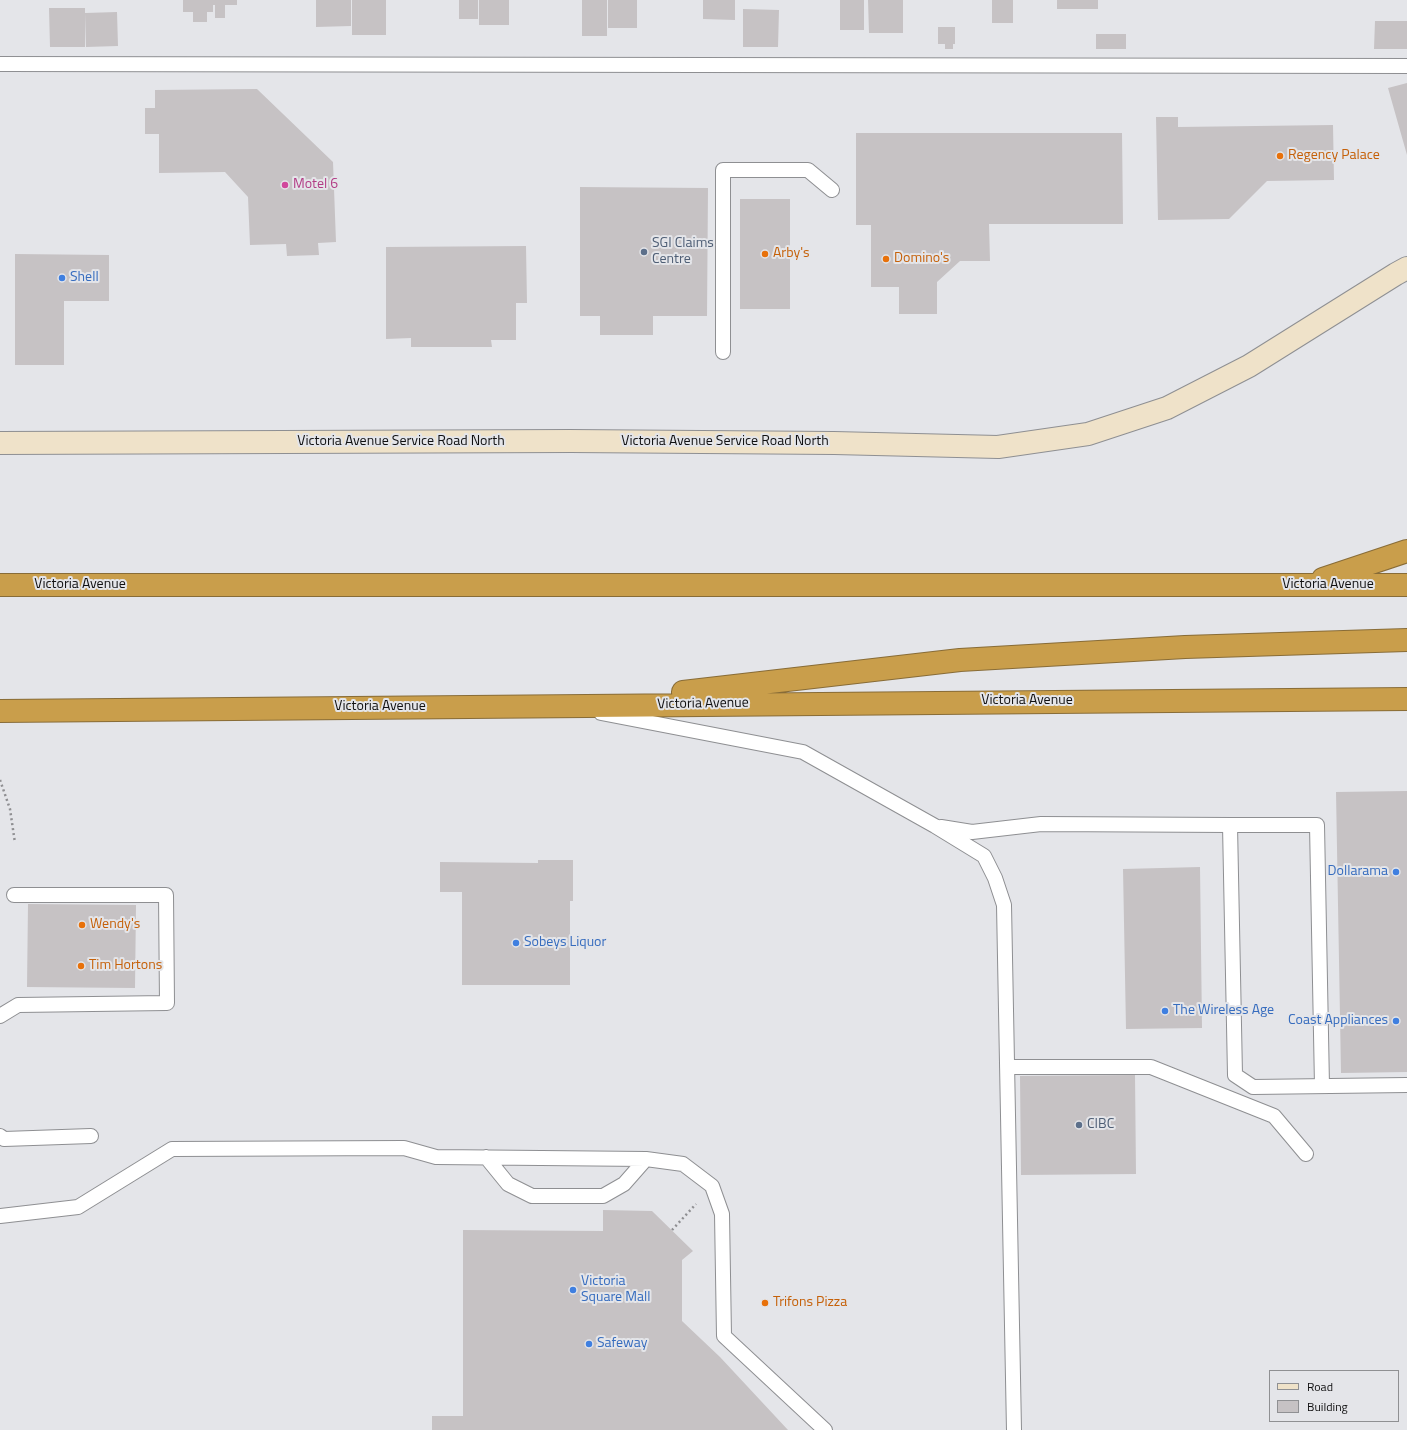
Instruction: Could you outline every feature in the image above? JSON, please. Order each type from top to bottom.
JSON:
[{"type":"highway","points":[[1304,585],[1407,551]]},
{"type":"highway","name":"Victoria Avenue","points":[[0,585],[1407,585]]},
{"type":"highway","points":[[563,706],[960,660],[1185,647],[1407,640]]},
{"type":"highway","name":"Victoria Avenue","points":[[0,711],[1407,698]]},
{"type":"street","name":"Victoria Avenue Service Road North","points":[[0,443],[570,441],[834,443],[998,447],[1088,434],[1167,408],[1249,366],[1407,268]]},
{"type":"lane","points":[[0,64],[1407,66]]},
{"type":"lane","points":[[723,352],[723,170],[808,170],[832,190]]},
{"type":"lane","points":[[563,706],[803,752],[935,826],[984,856],[995,878],[1004,905],[1014,1430]]},
{"type":"lane","points":[[935,826],[972,832],[1042,824],[1317,825],[1322,1086]]},
{"type":"lane","points":[[1230,825],[1235,1075],[1253,1087],[1407,1085]]},
{"type":"lane","points":[[0,1016],[18,1005],[167,1002],[166,895],[14,895]]},
{"type":"lane","points":[[1007,1067],[1151,1067],[1274,1116],[1306,1154]]},
{"type":"lane","points":[[0,1136],[4,1139],[91,1136]]},
{"type":"lane","points":[[0,1216],[78,1207],[172,1149],[404,1148],[436,1157],[646,1159],[683,1164],[712,1186],[722,1214],[724,1336],[825,1430]]},
{"type":"lane","points":[[486,1157],[508,1184],[532,1196],[603,1196],[624,1184],[646,1159]]},
{"type":"path","points":[[0,780],[10,810],[16,843]]},
{"type":"path","points":[[672,1230],[712,1186]]},
{"type":"building","points":[[183,0],[237,0],[237,5],[225,5],[225,18],[215,18],[215,5],[213,5],[213,12],[207,12],[207,22],[193,22],[193,12],[183,12]]},
{"type":"building","points":[[316,0],[351,0],[351,26],[316,27]]},
{"type":"building","points":[[352,0],[386,0],[386,35],[352,35]]},
{"type":"building","points":[[459,0],[478,0],[478,19],[459,19]]},
{"type":"building","points":[[479,0],[509,0],[509,25],[479,25]]},
{"type":"building","points":[[582,0],[607,0],[607,36],[582,36]]},
{"type":"building","points":[[608,0],[637,0],[637,28],[608,28]]},
{"type":"building","points":[[703,0],[735,0],[735,20],[703,19]]},
{"type":"building","points":[[840,0],[864,0],[864,30],[840,30]]},
{"type":"building","points":[[868,0],[903,0],[903,33],[869,33]]},
{"type":"building","points":[[992,0],[1013,0],[1013,23],[992,23]]},
{"type":"building","points":[[1057,0],[1098,0],[1098,9],[1057,9]]},
{"type":"building","points":[[49,8],[85,8],[85,47],[50,47]]},
{"type":"building","points":[[743,9],[779,10],[778,47],[743,47]]},
{"type":"building","points":[[117,12],[118,46],[86,47],[85,13]]},
{"type":"building","points":[[1375,21],[1407,21],[1407,49],[1374,49]]},
{"type":"building","points":[[938,27],[955,27],[955,44],[953,44],[953,49],[945,49],[945,44],[938,44]]},
{"type":"building","points":[[1096,34],[1126,34],[1126,49],[1096,49]]},
{"type":"building","points":[[1407,83],[1407,155],[1388,88]]},
{"type":"building","name":"Motel 6","points":[[257,89],[333,162],[336,242],[318,243],[319,255],[287,256],[286,244],[250,245],[248,197],[225,172],[159,173],[159,134],[145,134],[145,108],[155,108],[155,90]]},
{"type":"building","points":[[1156,117],[1178,117],[1178,127],[1333,125],[1334,180],[1267,181],[1229,219],[1158,220]]},
{"type":"building","points":[[856,133],[1122,133],[1123,224],[989,224],[990,261],[960,261],[937,282],[937,314],[899,314],[899,287],[871,287],[871,225],[856,225]]},
{"type":"building","name":"SGI Claims Centre","points":[[580,187],[708,188],[707,316],[653,316],[653,335],[600,335],[600,316],[580,316]]},
{"type":"building","name":"Arby's","points":[[740,199],[790,199],[790,309],[740,309]]},
{"type":"building","points":[[526,246],[527,303],[516,303],[516,340],[491,340],[492,347],[411,347],[411,338],[386,339],[386,247]]},
{"type":"building","points":[[15,254],[109,255],[109,301],[64,301],[64,365],[15,365]]},
{"type":"building","points":[[1407,791],[1407,1072],[1341,1073],[1336,792]]},
{"type":"building","name":"Sobeys Liquor","points":[[538,860],[573,860],[573,901],[570,901],[570,985],[462,985],[462,892],[440,892],[440,862],[538,863]]},
{"type":"building","points":[[1200,867],[1202,1028],[1126,1029],[1123,869]]},
{"type":"building","points":[[28,904],[136,905],[135,988],[27,987]]},
{"type":"building","points":[[1135,1075],[1136,1174],[1021,1175],[1020,1076]]},
{"type":"building","name":"Victoria Square Mall","points":[[603,1210],[652,1211],[693,1251],[682,1260],[682,1321],[720,1357],[788,1430],[432,1430],[432,1416],[463,1416],[463,1230],[603,1231]]},
{"type":"place","name":"Regency Palace","points":[[1280,156]]},
{"type":"place","name":"Motel 6","points":[[285,185]]},
{"type":"place","name":"SGI Claims Centre","points":[[644,252]]},
{"type":"place","name":"Arby's","points":[[765,254]]},
{"type":"place","name":"Domino's","points":[[886,259]]},
{"type":"place","name":"Shell","points":[[62,278]]},
{"type":"place","name":"Dollarama","points":[[1396,872]]},
{"type":"place","name":"Wendy's","points":[[82,925]]},
{"type":"place","name":"Sobeys Liquor","points":[[516,943]]},
{"type":"place","name":"Tim Hortons","points":[[81,966]]},
{"type":"place","name":"The Wireless Age","points":[[1165,1011]]},
{"type":"place","name":"Coast Appliances","points":[[1396,1021]]},
{"type":"place","name":"CIBC","points":[[1079,1125]]},
{"type":"place","name":"Victoria Square Mall","points":[[573,1290]]},
{"type":"place","name":"Trifons Pizza","points":[[765,1303]]},
{"type":"place","name":"Safeway","points":[[589,1344]]}]
